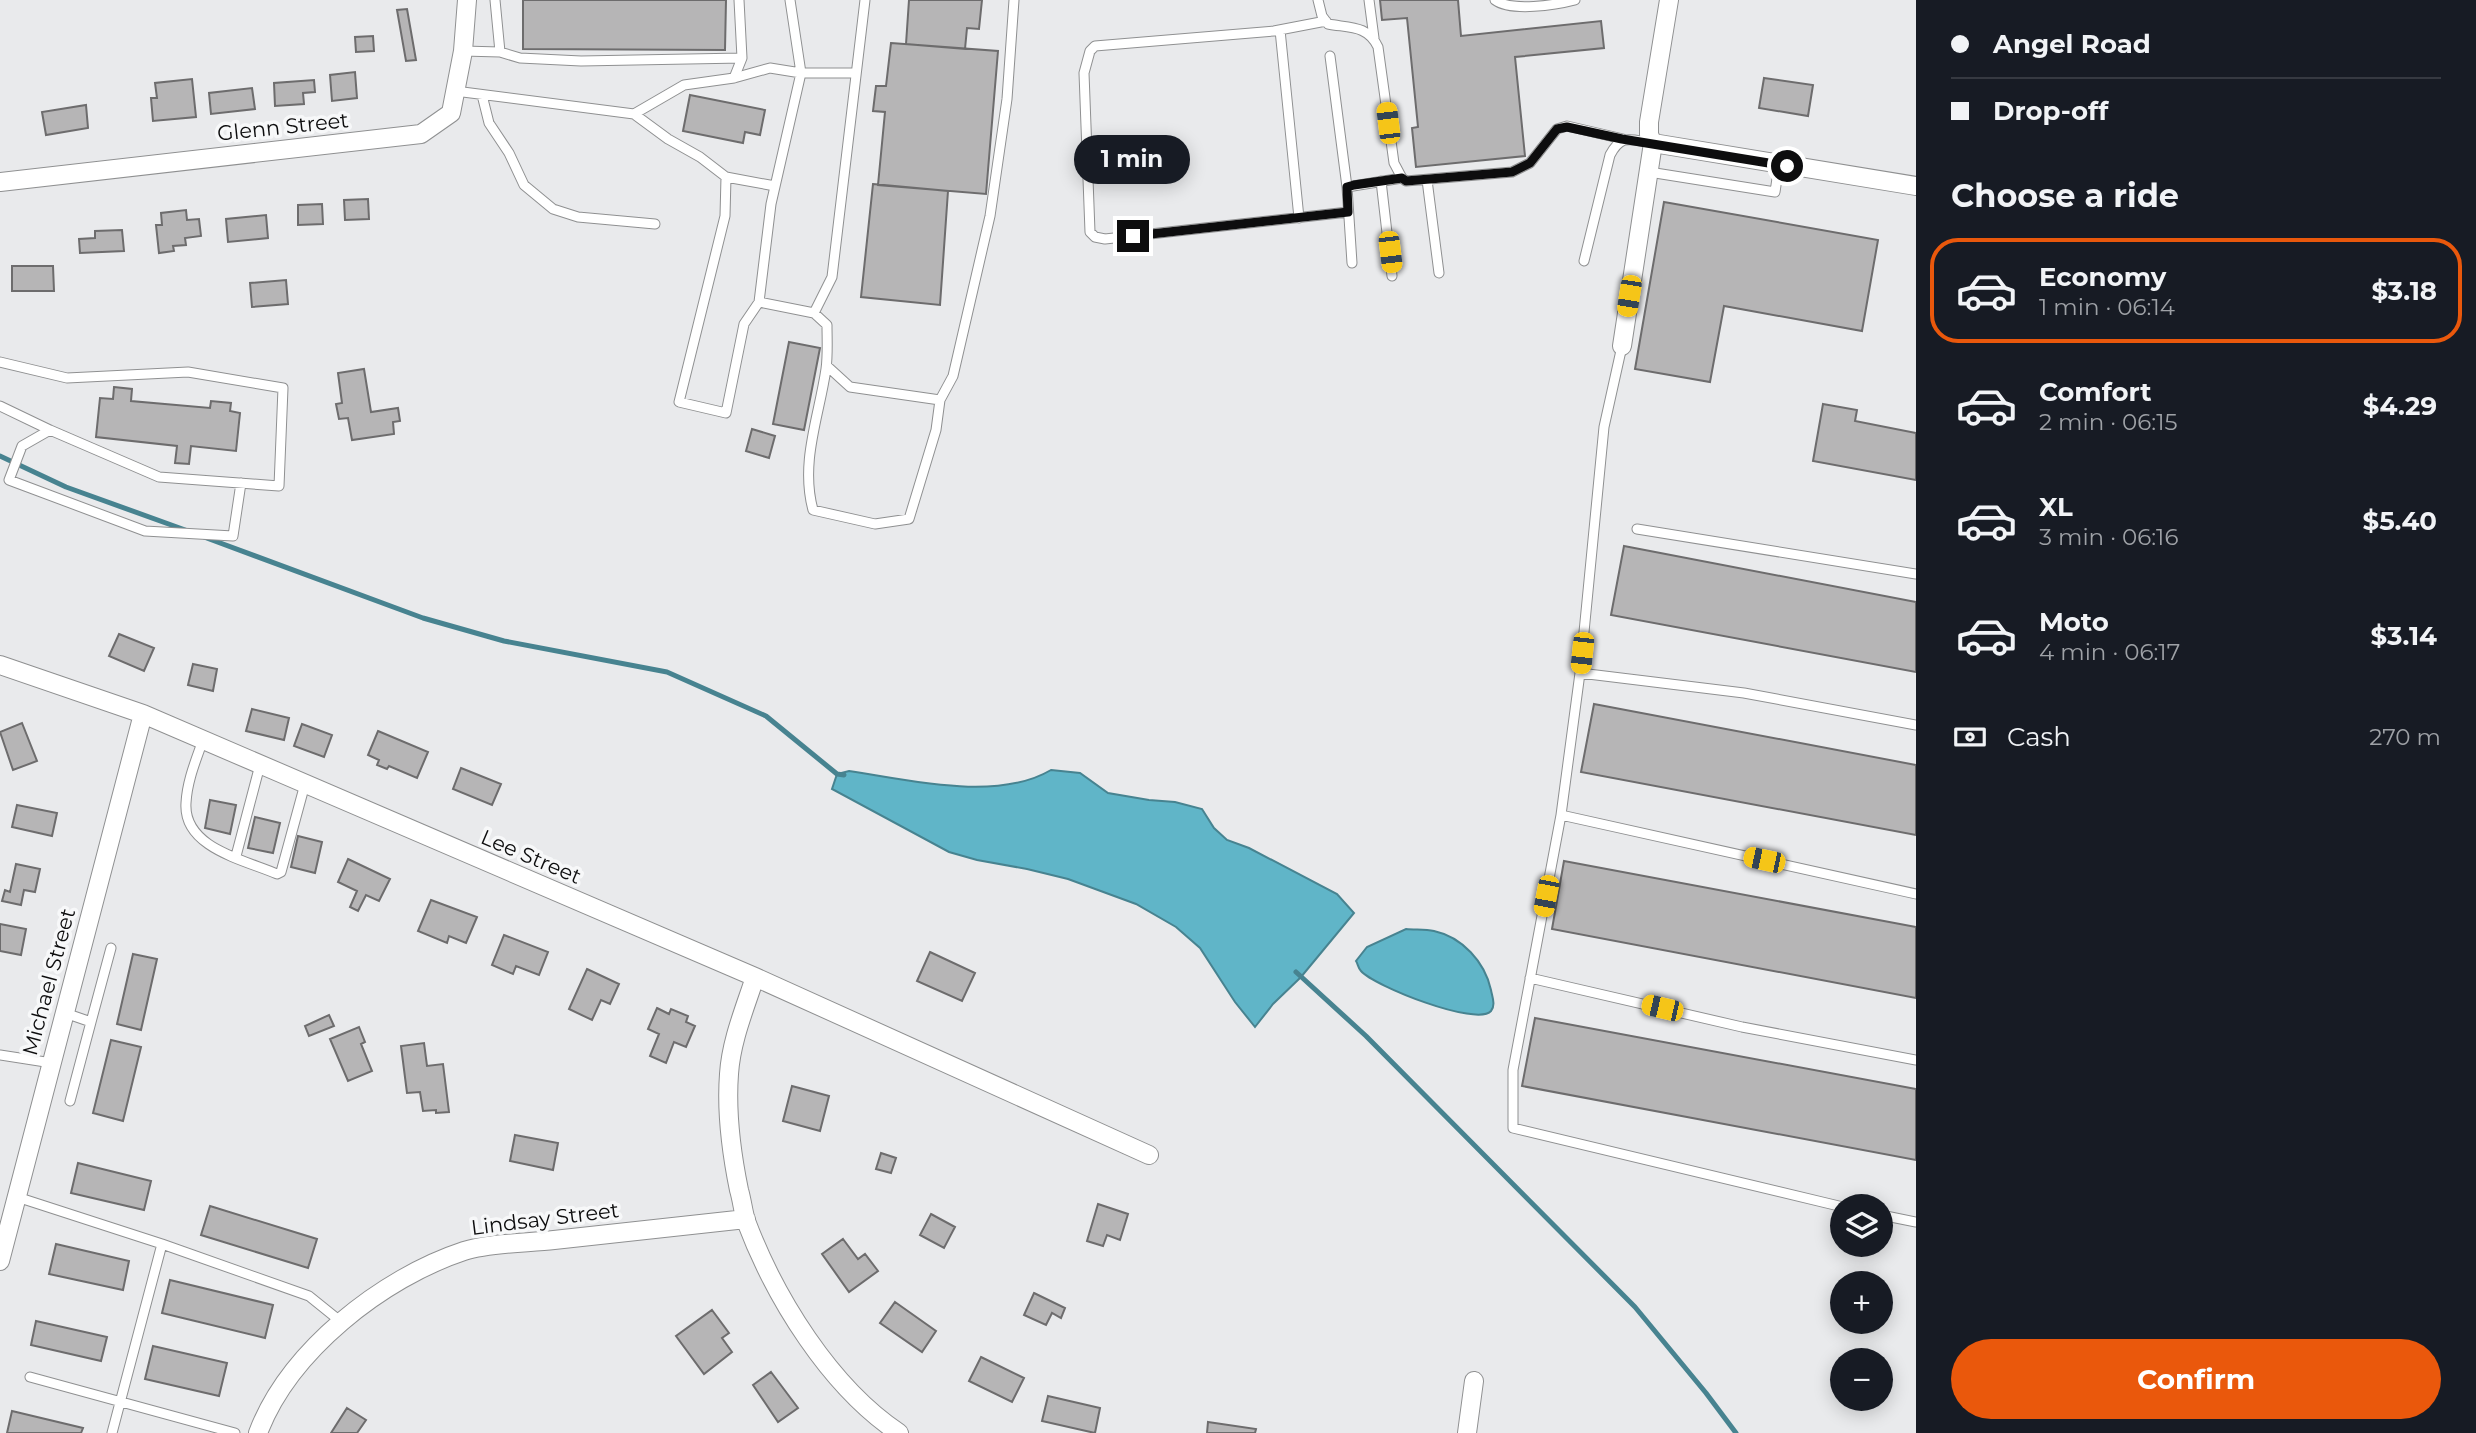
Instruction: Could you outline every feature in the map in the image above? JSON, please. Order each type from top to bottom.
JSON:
[{"type":"street","name":"Glenn Street","points":[[0,182],[421,134],[451,113],[469,0]]},
{"type":"street","points":[[1622,346],[1653,143],[1649,135],[1649,122],[1669,0]]},
{"type":"street","points":[[1653,143],[1916,186]]},
{"type":"street","name":"Lee Street","points":[[0,664],[143,714],[755,977],[1149,1155]]},
{"type":"street","name":"Michael Street","points":[[0,1261],[143,714]]},
{"type":"street","points":[[755,977],[734,1041],[728,1090],[728,1133],[746,1219],[789,1308],[814,1346],[837,1376],[869,1409],[900,1433]]},
{"type":"street","name":"Lindsay Street","points":[[258,1433],[282,1385],[340,1321],[420,1269],[467,1250],[746,1219]]},
{"type":"street","points":[[1467,1433],[1475,1381]]},
{"type":"lane","points":[[495,0],[500,52]]},
{"type":"lane","points":[[734,78],[742,58],[738,0]]},
{"type":"lane","points":[[726,177],[725,216],[679,402],[726,413],[744,324],[759,302],[775,186],[801,73],[790,0]]},
{"type":"lane","points":[[814,313],[832,277],[865,0]]},
{"type":"lane","points":[[759,302],[814,313],[827,325],[827,366],[808,461],[807,490],[813,510],[875,524],[909,519],[936,430],[940,400],[953,376],[990,216],[1007,99],[1014,0]]},
{"type":"lane","points":[[1318,0],[1328,24],[1353,27],[1368,32],[1374,38]]},
{"type":"lane","points":[[1369,0],[1394,163],[1406,181],[1512,172],[1523,168],[1557,129],[1567,127],[1653,143]]},
{"type":"lane","points":[[1495,0],[1502,5],[1513,7],[1575,0]]},
{"type":"lane","points":[[1326,21],[1280,30],[1096,46],[1090,51],[1084,73],[1090,232],[1095,237],[1105,239],[1348,212]]},
{"type":"lane","points":[[1280,30],[1299,218]]},
{"type":"lane","points":[[463,51],[500,52],[520,58],[580,61],[742,58]]},
{"type":"lane","points":[[1330,56],[1347,187],[1352,263]]},
{"type":"lane","points":[[634,114],[684,85],[734,78],[770,68],[801,73],[856,73]]},
{"type":"lane","points":[[455,92],[634,114],[726,177],[775,186]]},
{"type":"lane","points":[[482,95],[489,123],[509,153],[524,185],[553,209],[578,217],[655,225]]},
{"type":"lane","points":[[1584,261],[1610,155],[1617,142],[1622,139]]},
{"type":"lane","points":[[1649,172],[1775,192],[1779,165]]},
{"type":"lane","points":[[1347,187],[1402,178]]},
{"type":"lane","points":[[1427,180],[1439,274]]},
{"type":"lane","points":[[1381,181],[1392,276]]},
{"type":"lane","points":[[1622,346],[1604,427],[1580,673],[1560,815],[1513,1070],[1513,1128],[1830,1204]]},
{"type":"lane","points":[[0,362],[67,378],[188,372],[283,387],[279,486],[159,477],[0,406]]},
{"type":"lane","points":[[827,366],[850,387],[940,400]]},
{"type":"lane","points":[[50,430],[22,446],[9,480],[145,531],[233,536],[241,483]]},
{"type":"lane","points":[[1637,528],[1916,575]]},
{"type":"lane","points":[[1580,673],[1744,693],[1916,725]]},
{"type":"lane","points":[[203,740],[190,781],[186,804],[187,820],[194,832],[212,846],[277,874],[281,872],[305,784]]},
{"type":"lane","points":[[236,856],[260,765]]},
{"type":"lane","points":[[1560,815],[1916,894]]},
{"type":"lane","points":[[70,1101],[111,948]]},
{"type":"lane","points":[[1530,978],[1742,1027],[1916,1060]]},
{"type":"lane","points":[[65,1013],[92,1022]]},
{"type":"lane","points":[[0,1055],[52,1063]]},
{"type":"lane","points":[[17,1197],[309,1296],[340,1321]]},
{"type":"lane","points":[[1893,1217],[1916,1222]]},
{"type":"lane","points":[[112,1433],[162,1244]]},
{"type":"lane","points":[[30,1377],[235,1433]]},
{"type":"water","points":[[1051,770],[1080,773],[1108,793],[1175,802],[1202,809],[1214,828],[1227,840],[1249,848],[1337,894],[1354,913],[1255,1027],[1235,1002],[1200,948],[1176,927],[1136,904],[1068,879],[949,852],[832,789],[837,774],[849,771],[925,783],[979,787],[1029,780]]},
{"type":"water","points":[[1406,929],[1431,930],[1444,934],[1471,952],[1488,980],[1493,1000],[1491,1011],[1467,1014],[1426,1003],[1385,986],[1361,971],[1356,961],[1367,947]]},
{"type":"building","points":[[523,0],[726,0],[725,50],[523,49]]},
{"type":"building","points":[[909,0],[982,0],[979,29],[967,28],[965,49],[906,44]]},
{"type":"building","points":[[1380,0],[1458,0],[1461,36],[1601,21],[1604,48],[1515,57],[1525,156],[1416,167],[1412,128],[1418,127],[1407,18],[1382,20]]},
{"type":"building","points":[[407,9],[416,60],[406,61],[397,10]]},
{"type":"building","points":[[373,36],[374,51],[356,52],[355,37]]},
{"type":"building","points":[[891,43],[998,51],[986,194],[878,185],[885,112],[873,111],[876,86],[886,86]]},
{"type":"building","points":[[355,72],[357,98],[332,101],[330,75]]},
{"type":"building","points":[[1764,78],[1813,85],[1808,116],[1759,108]]},
{"type":"building","points":[[192,79],[196,117],[153,121],[151,98],[157,98],[155,83]]},
{"type":"building","points":[[314,80],[315,92],[303,93],[304,104],[275,106],[274,83]]},
{"type":"building","points":[[252,88],[255,109],[211,114],[209,93]]},
{"type":"building","points":[[690,95],[765,110],[760,135],[745,132],[743,143],[683,131]]},
{"type":"building","points":[[86,105],[88,128],[46,135],[42,112]]},
{"type":"building","points":[[873,184],[948,191],[940,305],[861,297]]},
{"type":"building","points":[[368,199],[369,219],[345,220],[344,200]]},
{"type":"building","points":[[1664,202],[1878,240],[1862,331],[1724,306],[1710,382],[1635,369]]},
{"type":"building","points":[[322,204],[323,224],[298,225],[298,205]]},
{"type":"building","points":[[186,210],[187,220],[199,219],[201,236],[185,238],[186,245],[173,246],[174,251],[159,253],[156,225],[162,225],[161,213]]},
{"type":"building","points":[[266,215],[268,238],[228,242],[226,219]]},
{"type":"building","points":[[122,230],[124,251],[80,253],[79,239],[95,238],[95,231]]},
{"type":"building","points":[[12,266],[53,266],[54,291],[12,291]]},
{"type":"building","points":[[286,280],[288,304],[252,307],[250,283]]},
{"type":"building","points":[[789,342],[820,348],[804,430],[773,424]]},
{"type":"building","points":[[364,369],[371,412],[398,408],[400,421],[393,422],[394,434],[352,440],[348,418],[339,419],[336,404],[342,403],[338,373]]},
{"type":"building","points":[[114,387],[132,389],[131,401],[210,408],[211,401],[231,403],[230,411],[240,413],[236,451],[191,446],[189,464],[175,463],[177,446],[96,437],[100,398],[113,399]]},
{"type":"building","points":[[1823,404],[1857,410],[1855,421],[1916,433],[1916,480],[1813,461]]},
{"type":"building","points":[[752,429],[775,436],[769,458],[746,451]]},
{"type":"building","points":[[1624,546],[1916,602],[1916,672],[1611,615]]},
{"type":"building","points":[[119,634],[154,648],[144,671],[109,656]]},
{"type":"building","points":[[193,664],[217,669],[213,691],[188,685]]},
{"type":"building","points":[[1594,704],[1916,765],[1916,835],[1581,772]]},
{"type":"building","points":[[252,709],[289,718],[284,740],[246,731]]},
{"type":"building","points":[[22,723],[37,761],[13,770],[0,732]]},
{"type":"building","points":[[302,724],[332,735],[324,757],[294,746]]},
{"type":"building","points":[[378,731],[428,752],[417,778],[389,766],[387,769],[377,765],[379,760],[368,755]]},
{"type":"building","points":[[461,768],[501,784],[492,805],[453,789]]},
{"type":"building","points":[[210,800],[236,805],[230,834],[205,828]]},
{"type":"building","points":[[17,805],[57,813],[52,836],[12,827]]},
{"type":"building","points":[[255,817],[280,823],[273,853],[248,848]]},
{"type":"building","points":[[298,836],[322,842],[315,873],[291,867]]},
{"type":"building","points":[[348,859],[390,879],[379,901],[366,895],[358,911],[350,907],[357,891],[338,882]]},
{"type":"building","points":[[1564,861],[1916,927],[1916,998],[1552,929]]},
{"type":"building","points":[[16,864],[40,869],[35,892],[24,890],[21,905],[2,901],[5,890],[10,892]]},
{"type":"building","points":[[431,900],[477,917],[466,943],[449,936],[447,943],[418,931]]},
{"type":"building","points":[[0,924],[26,929],[21,955],[0,951]]},
{"type":"building","points":[[504,935],[548,952],[539,975],[516,966],[513,974],[492,965]]},
{"type":"building","points":[[930,952],[975,973],[962,1001],[917,981]]},
{"type":"building","points":[[133,954],[157,959],[141,1030],[117,1024]]},
{"type":"building","points":[[587,969],[619,984],[610,1004],[601,1000],[592,1020],[569,1009]]},
{"type":"building","points":[[657,1008],[669,1014],[671,1009],[688,1016],[686,1022],[695,1026],[686,1047],[674,1042],[666,1063],[650,1056],[659,1034],[648,1029]]},
{"type":"building","points":[[329,1015],[334,1026],[309,1036],[305,1026]]},
{"type":"building","points":[[1535,1018],[1916,1089],[1916,1160],[1522,1086]]},
{"type":"building","points":[[359,1027],[365,1042],[361,1044],[372,1071],[348,1081],[330,1039]]},
{"type":"building","points":[[111,1040],[141,1047],[123,1121],[93,1113]]},
{"type":"building","points":[[424,1043],[427,1066],[443,1064],[449,1112],[423,1111],[420,1092],[407,1093],[401,1046]]},
{"type":"building","points":[[792,1086],[829,1096],[820,1131],[783,1121]]},
{"type":"building","points":[[515,1135],[558,1143],[553,1170],[510,1161]]},
{"type":"building","points":[[881,1153],[896,1158],[891,1173],[876,1169]]},
{"type":"building","points":[[78,1163],[151,1181],[144,1210],[71,1193]]},
{"type":"building","points":[[1098,1204],[1128,1214],[1120,1240],[1107,1235],[1103,1246],[1087,1241]]},
{"type":"building","points":[[210,1206],[317,1239],[308,1268],[201,1235]]},
{"type":"building","points":[[931,1214],[955,1227],[944,1248],[920,1235]]},
{"type":"building","points":[[843,1239],[858,1259],[865,1254],[878,1271],[849,1292],[822,1254]]},
{"type":"building","points":[[56,1244],[129,1261],[123,1290],[49,1274]]},
{"type":"building","points":[[170,1280],[273,1305],[265,1338],[162,1313]]},
{"type":"building","points":[[1034,1293],[1065,1308],[1061,1318],[1052,1313],[1046,1325],[1024,1315]]},
{"type":"building","points":[[895,1302],[936,1331],[922,1352],[880,1323]]},
{"type":"building","points":[[712,1310],[729,1333],[722,1338],[732,1352],[704,1374],[676,1336]]},
{"type":"building","points":[[36,1321],[107,1337],[101,1361],[31,1345]]},
{"type":"building","points":[[153,1346],[227,1363],[219,1396],[145,1379]]},
{"type":"building","points":[[981,1357],[1024,1378],[1012,1402],[969,1381]]},
{"type":"building","points":[[771,1372],[798,1408],[778,1422],[753,1385]]},
{"type":"building","points":[[1048,1396],[1100,1408],[1095,1433],[1042,1421]]},
{"type":"building","points":[[347,1408],[366,1420],[357,1433],[331,1433]]},
{"type":"building","points":[[12,1411],[83,1428],[81,1433],[7,1433]]},
{"type":"building","points":[[1208,1422],[1256,1429],[1255,1433],[1207,1433]]},
{"type":"waterway","points":[[0,456],[66,487],[188,531]]},
{"type":"waterway","points":[[204,537],[423,618],[504,641],[667,672],[766,716],[837,774],[844,775]]},
{"type":"waterway","points":[[1296,972],[1366,1036],[1635,1307],[1736,1433]]},
{"type":"route","points":[[1133,236],[1348,212],[1347,187],[1354,185],[1402,178],[1406,181],[1512,172],[1530,163],[1557,129],[1567,127],[1622,139],[1787,166]]}]
